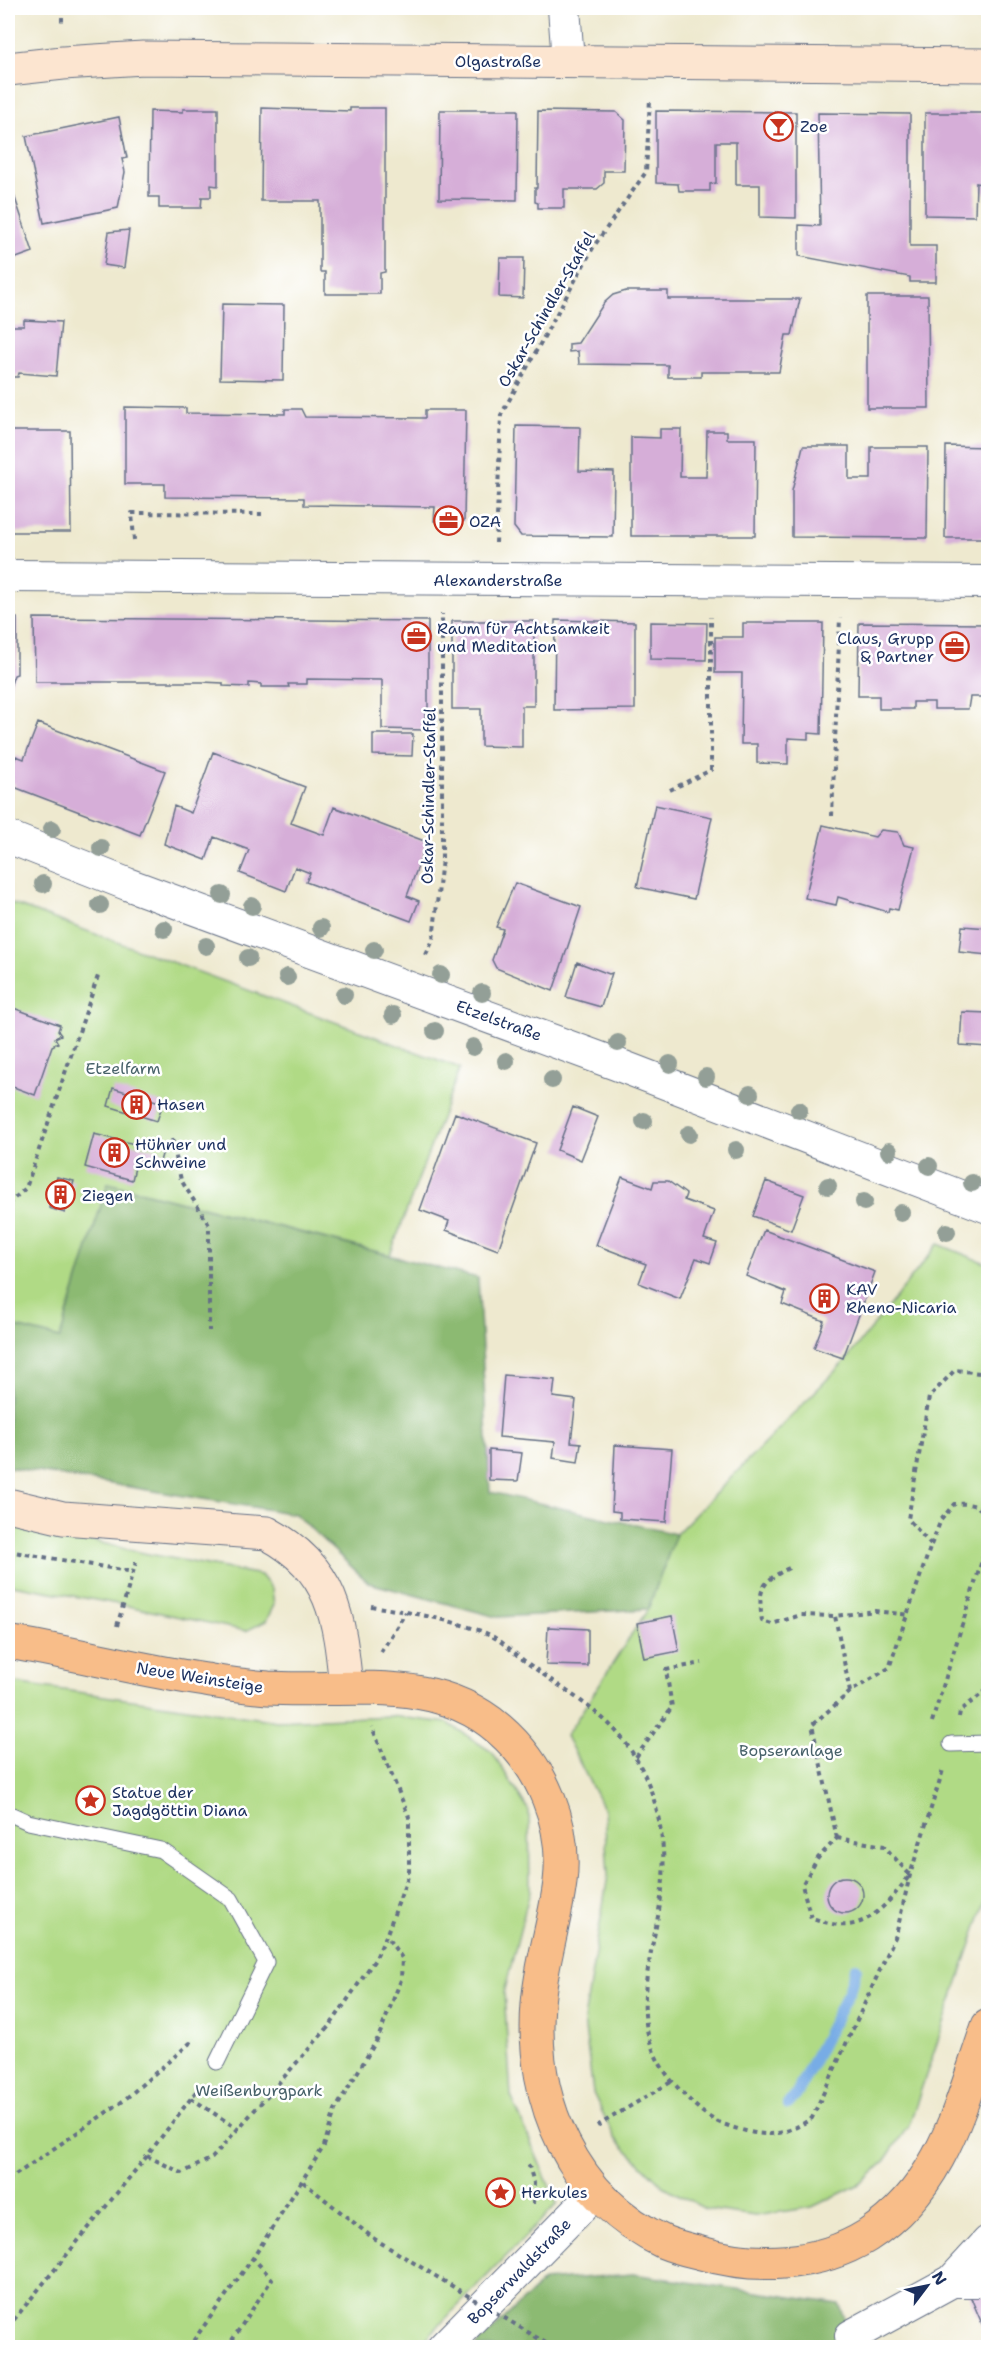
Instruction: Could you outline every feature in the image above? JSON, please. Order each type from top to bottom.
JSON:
[{"type":"main road","name":"Neue Weinsteige","points":[[8,1642],[208,1681],[259,1687],[346,1686],[431,1693],[460,1704],[495,1725],[515,1744],[534,1768],[549,1797],[560,1838],[561,1878],[538,2001],[537,2066],[547,2102],[564,2146],[576,2169],[596,2193],[623,2218],[665,2243],[714,2257],[788,2262],[836,2251],[865,2237],[887,2221],[916,2194],[932,2172],[948,2140],[988,2026]]},
{"type":"street","points":[[564,8],[568,61]]},
{"type":"street","name":"Olgastraße","points":[[8,69],[143,58],[988,65]]},
{"type":"street","name":"Alexanderstraße","points":[[8,576],[988,582]]},
{"type":"street","name":"Etzelstraße","points":[[8,837],[127,884],[616,1064],[988,1207]]},
{"type":"street","points":[[8,1505],[63,1518],[267,1533],[291,1546],[310,1564],[332,1599],[342,1643],[346,1686]]},
{"type":"street","name":"Bopserwaldstraße","points":[[443,2348],[596,2193]]},
{"type":"street","points":[[850,2336],[952,2281],[988,2242]]},
{"type":"street","points":[[952,2281],[988,2281]]},
{"type":"lane","points":[[951,1744],[988,1743]]},
{"type":"lane","points":[[8,1813],[28,1822],[161,1850],[231,1899],[266,1962],[217,2062]]},
{"type":"path","name":"Oskar-Schindler-Staffel","points":[[495,579],[501,415],[594,246],[646,172],[651,62]]},
{"type":"path","points":[[137,577],[132,513],[262,514]]},
{"type":"path","name":"Oskar-Schindler-Staffel","points":[[433,940],[442,860],[442,580]]},
{"type":"path","points":[[670,790],[711,770],[711,581]]},
{"type":"path","points":[[832,816],[841,582]]},
{"type":"path","points":[[8,1203],[26,1188],[98,976]]},
{"type":"path","points":[[172,1138],[181,1180],[209,1225],[209,1331]]},
{"type":"path","points":[[931,1545],[908,1519],[929,1397],[956,1370],[988,1374]]},
{"type":"path","points":[[837,1838],[812,1725],[850,1692],[889,1668],[909,1615],[931,1545],[941,1520],[954,1504],[968,1503],[982,1508],[988,1518]]},
{"type":"path","points":[[108,1662],[134,1572],[142,1525]]},
{"type":"path","points":[[951,1744],[934,1737],[931,1725],[988,1541]]},
{"type":"path","points":[[8,1551],[134,1572]]},
{"type":"path","points":[[789,1568],[768,1578],[759,1596],[762,1621],[772,1624],[801,1615],[835,1616],[875,1611],[909,1615]]},
{"type":"path","points":[[332,1599],[406,1612],[487,1634],[613,1727],[636,1757],[649,1788],[662,1836],[663,1879],[646,1975],[645,2023],[654,2057],[671,2082],[717,2122],[746,2132],[770,2135],[794,2130],[812,2118],[896,1935],[910,1875],[960,1712],[988,1689]]},
{"type":"path","points":[[835,1616],[850,1692]]},
{"type":"path","points":[[636,1757],[672,1707],[666,1670],[702,1663]]},
{"type":"path","points":[[147,2156],[182,2174],[212,2158],[332,2024],[376,1958],[409,1874],[409,1816],[373,1731]]},
{"type":"path","points":[[837,1838],[884,1846],[910,1875]]},
{"type":"path","points":[[837,1838],[818,1858],[802,1885],[811,1918],[840,1925],[865,1920],[887,1905],[910,1875]]},
{"type":"path","points":[[188,2348],[253,2258],[303,2182],[324,2146],[334,2110],[378,2038],[401,1980],[402,1958],[386,1936]]},
{"type":"path","points":[[8,2180],[123,2102],[190,2043]]},
{"type":"path","points":[[8,2327],[147,2156],[217,2062]]},
{"type":"path","points":[[603,2122],[671,2082]]},
{"type":"path","points":[[191,2098],[239,2130]]},
{"type":"path","points":[[303,2182],[373,2238],[554,2348]]},
{"type":"path","points":[[227,2348],[272,2279],[253,2258]]},
{"type":"green space","name":"Etzelfarm","points":[[8,902],[460,1068],[390,1255],[108,1183],[60,1338],[8,1325]]},
{"type":"green space","points":[[108,1183],[478,1278],[490,1492],[676,1534],[648,1609],[497,1617],[369,1583],[295,1514],[8,1467],[8,1325],[60,1338]]},
{"type":"green space","name":"Bopseranlage","points":[[938,1244],[988,1264],[988,1894],[909,2125],[883,2163],[860,2184],[812,2207],[755,2216],[705,2209],[663,2186],[615,2138],[593,2093],[584,2020],[608,1875],[604,1810],[566,1736],[648,1609],[676,1534],[846,1360]]},
{"type":"green space","points":[[8,1520],[138,1552],[261,1575],[272,1589],[274,1605],[266,1621],[246,1631],[8,1584]]},
{"type":"green space","name":"Weißenburgpark","points":[[8,1682],[277,1721],[390,1716],[448,1723],[492,1752],[529,1811],[530,1891],[504,1993],[511,2096],[557,2204],[418,2347],[8,2348]]},
{"type":"green space","points":[[633,2274],[839,2304],[857,2347],[474,2348],[543,2281]]},
{"type":"building","points":[[917,8],[944,8],[944,10],[917,10]]},
{"type":"building","points":[[262,108],[350,111],[350,108],[385,108],[385,272],[380,273],[380,294],[325,294],[325,272],[320,272],[320,201],[261,201]]},
{"type":"building","points":[[183,109],[218,109],[218,186],[211,185],[211,197],[202,197],[201,208],[159,208],[159,197],[149,197],[150,111],[183,112]]},
{"type":"building","points":[[440,110],[518,110],[517,200],[439,199]]},
{"type":"building","points":[[538,111],[616,112],[625,120],[624,171],[604,171],[604,183],[597,189],[564,189],[564,208],[538,208],[538,203],[535,202],[535,188],[537,188]]},
{"type":"building","points":[[656,111],[796,112],[796,218],[760,217],[760,185],[736,185],[736,142],[716,142],[716,183],[710,184],[710,191],[679,191],[678,184],[656,183]]},
{"type":"building","points":[[818,113],[910,114],[910,246],[936,246],[936,282],[910,282],[910,277],[799,256],[799,225],[820,226]]},
{"type":"building","points":[[925,113],[988,113],[988,197],[982,190],[981,184],[976,183],[975,216],[925,215]]},
{"type":"building","points":[[119,117],[127,158],[122,159],[125,172],[118,208],[44,223],[26,136]]},
{"type":"building","points":[[8,177],[33,252],[8,261]]},
{"type":"building","points":[[129,230],[124,268],[104,265],[109,232]]},
{"type":"building","points":[[500,258],[524,258],[523,298],[499,297]]},
{"type":"building","points":[[626,291],[668,291],[668,299],[800,299],[792,335],[786,335],[779,372],[701,372],[701,377],[668,377],[668,365],[579,364],[578,351],[569,352],[569,344],[578,343],[604,303],[613,295]]},
{"type":"building","points":[[867,296],[928,296],[929,408],[867,408]]},
{"type":"building","points":[[222,304],[284,305],[283,380],[220,379]]},
{"type":"building","points":[[24,320],[61,322],[56,376],[19,373],[18,377],[8,377],[8,326],[24,326]]},
{"type":"building","points":[[125,407],[186,408],[186,413],[285,414],[285,409],[301,409],[305,417],[425,418],[425,410],[466,410],[464,521],[434,521],[435,507],[304,505],[304,498],[165,497],[165,484],[125,484]]},
{"type":"building","points":[[516,426],[580,427],[579,471],[614,472],[613,537],[521,536],[514,527]]},
{"type":"building","points":[[660,429],[681,429],[680,477],[706,477],[707,431],[727,431],[727,439],[756,439],[755,536],[631,536],[631,437],[660,438]]},
{"type":"building","points":[[12,431],[70,431],[71,532],[10,532]]},
{"type":"building","points":[[803,446],[849,446],[849,479],[871,479],[871,447],[928,447],[927,538],[792,537],[792,491]]},
{"type":"building","points":[[946,446],[988,447],[988,538],[945,538]]},
{"type":"building","points":[[8,618],[17,618],[17,674],[14,675],[8,693]]},
{"type":"building","points":[[34,618],[428,621],[428,710],[425,711],[425,730],[382,729],[382,680],[307,679],[307,684],[288,684],[289,687],[261,687],[261,684],[249,683],[249,687],[223,686],[223,683],[202,682],[35,682]]},
{"type":"building","points":[[555,620],[635,622],[635,709],[554,710]]},
{"type":"building","points":[[452,621],[534,621],[534,706],[522,706],[522,747],[481,746],[481,709],[452,709]]},
{"type":"building","points":[[650,622],[707,623],[706,660],[650,659]]},
{"type":"building","points":[[743,623],[823,623],[821,734],[808,733],[808,739],[788,738],[788,764],[757,763],[757,744],[741,744],[742,673],[715,673],[715,637],[743,637]]},
{"type":"building","points":[[859,623],[988,624],[988,697],[970,697],[968,709],[934,709],[934,702],[913,702],[913,709],[879,709],[879,696],[858,696]]},
{"type":"building","points":[[38,723],[165,771],[140,835],[14,787],[15,784],[8,781],[16,756],[24,759]]},
{"type":"building","points":[[373,734],[413,734],[412,756],[373,755]]},
{"type":"building","points":[[213,752],[305,787],[291,823],[324,835],[334,807],[427,842],[407,896],[419,901],[411,921],[306,882],[310,873],[295,867],[286,891],[240,873],[249,850],[214,837],[206,860],[164,844],[174,806],[191,813]]},
{"type":"building","points":[[655,805],[712,817],[694,899],[637,887]]},
{"type":"building","points":[[823,825],[875,837],[881,830],[898,832],[904,845],[914,847],[898,910],[889,908],[888,912],[838,897],[836,905],[805,898]]},
{"type":"building","points":[[515,883],[581,907],[553,991],[496,968],[492,960],[503,929],[496,927]]},
{"type":"building","points":[[962,926],[988,928],[988,955],[959,952]]},
{"type":"building","points":[[577,962],[609,974],[612,973],[601,1007],[566,997]]},
{"type":"building","points":[[8,1006],[60,1025],[58,1031],[61,1035],[55,1038],[58,1043],[52,1046],[35,1095],[8,1085]]},
{"type":"building","points":[[962,1012],[988,1013],[988,1047],[960,1045]]},
{"type":"building","name":"Hasen","points":[[113,1088],[163,1103],[157,1121],[108,1106]]},
{"type":"building","points":[[573,1107],[598,1117],[581,1160],[557,1150]]},
{"type":"building","points":[[455,1113],[536,1143],[498,1250],[446,1230],[449,1221],[420,1210]]},
{"type":"building","name":"Hühner und Schweine","points":[[94,1134],[163,1151],[159,1165],[137,1159],[132,1180],[85,1167]]},
{"type":"building","name":"Ziegen","points":[[57,1177],[74,1181],[65,1213],[49,1208]]},
{"type":"building","points":[[622,1177],[652,1188],[654,1181],[668,1181],[686,1194],[684,1200],[714,1211],[704,1239],[717,1243],[710,1263],[696,1258],[680,1299],[639,1283],[646,1264],[596,1245]]},
{"type":"building","points":[[766,1181],[804,1195],[791,1230],[753,1216]]},
{"type":"building","name":"KAV Rheno-Nicaria","points":[[764,1230],[875,1272],[843,1358],[814,1348],[824,1321],[782,1304],[786,1292],[746,1276]]},
{"type":"building","points":[[504,1375],[555,1380],[553,1397],[576,1400],[571,1442],[581,1443],[578,1462],[553,1458],[555,1442],[499,1437]]},
{"type":"building","points":[[615,1445],[672,1449],[666,1522],[620,1519],[620,1512],[612,1511]]},
{"type":"building","points":[[489,1450],[522,1453],[518,1481],[489,1480]]},
{"type":"building","points":[[672,1616],[679,1651],[644,1658],[637,1623]]},
{"type":"building","points":[[548,1627],[588,1629],[588,1666],[546,1665]]},
{"type":"building","points":[[845,1877],[857,1883],[863,1895],[857,1907],[845,1913],[833,1907],[827,1895],[833,1883]]},
{"type":"building","points":[[988,2289],[988,2325],[983,2326],[968,2291]]},
{"type":"waterway","points":[[788,2104],[796,2095],[849,1991],[856,1968]]},
{"type":"place","name":"Zoe","points":[[779,126]]},
{"type":"place","name":"OZA","points":[[448,521]]},
{"type":"place","name":"Raum für Achtsamkeit und Meditation","points":[[416,637]]},
{"type":"place","name":"Claus, Grupp & Partner","points":[[955,647]]},
{"type":"place","name":"Hasen","points":[[136,1104]]},
{"type":"place","name":"Hühner und Schweine","points":[[114,1153]]},
{"type":"place","name":"Ziegen","points":[[61,1195]]},
{"type":"place","name":"KAV Rheno-Nicaria","points":[[825,1298]]},
{"type":"place","name":"Statue der Jagdgöttin Diana","points":[[91,1801]]},
{"type":"place","name":"Herkules","points":[[500,2192]]}]
